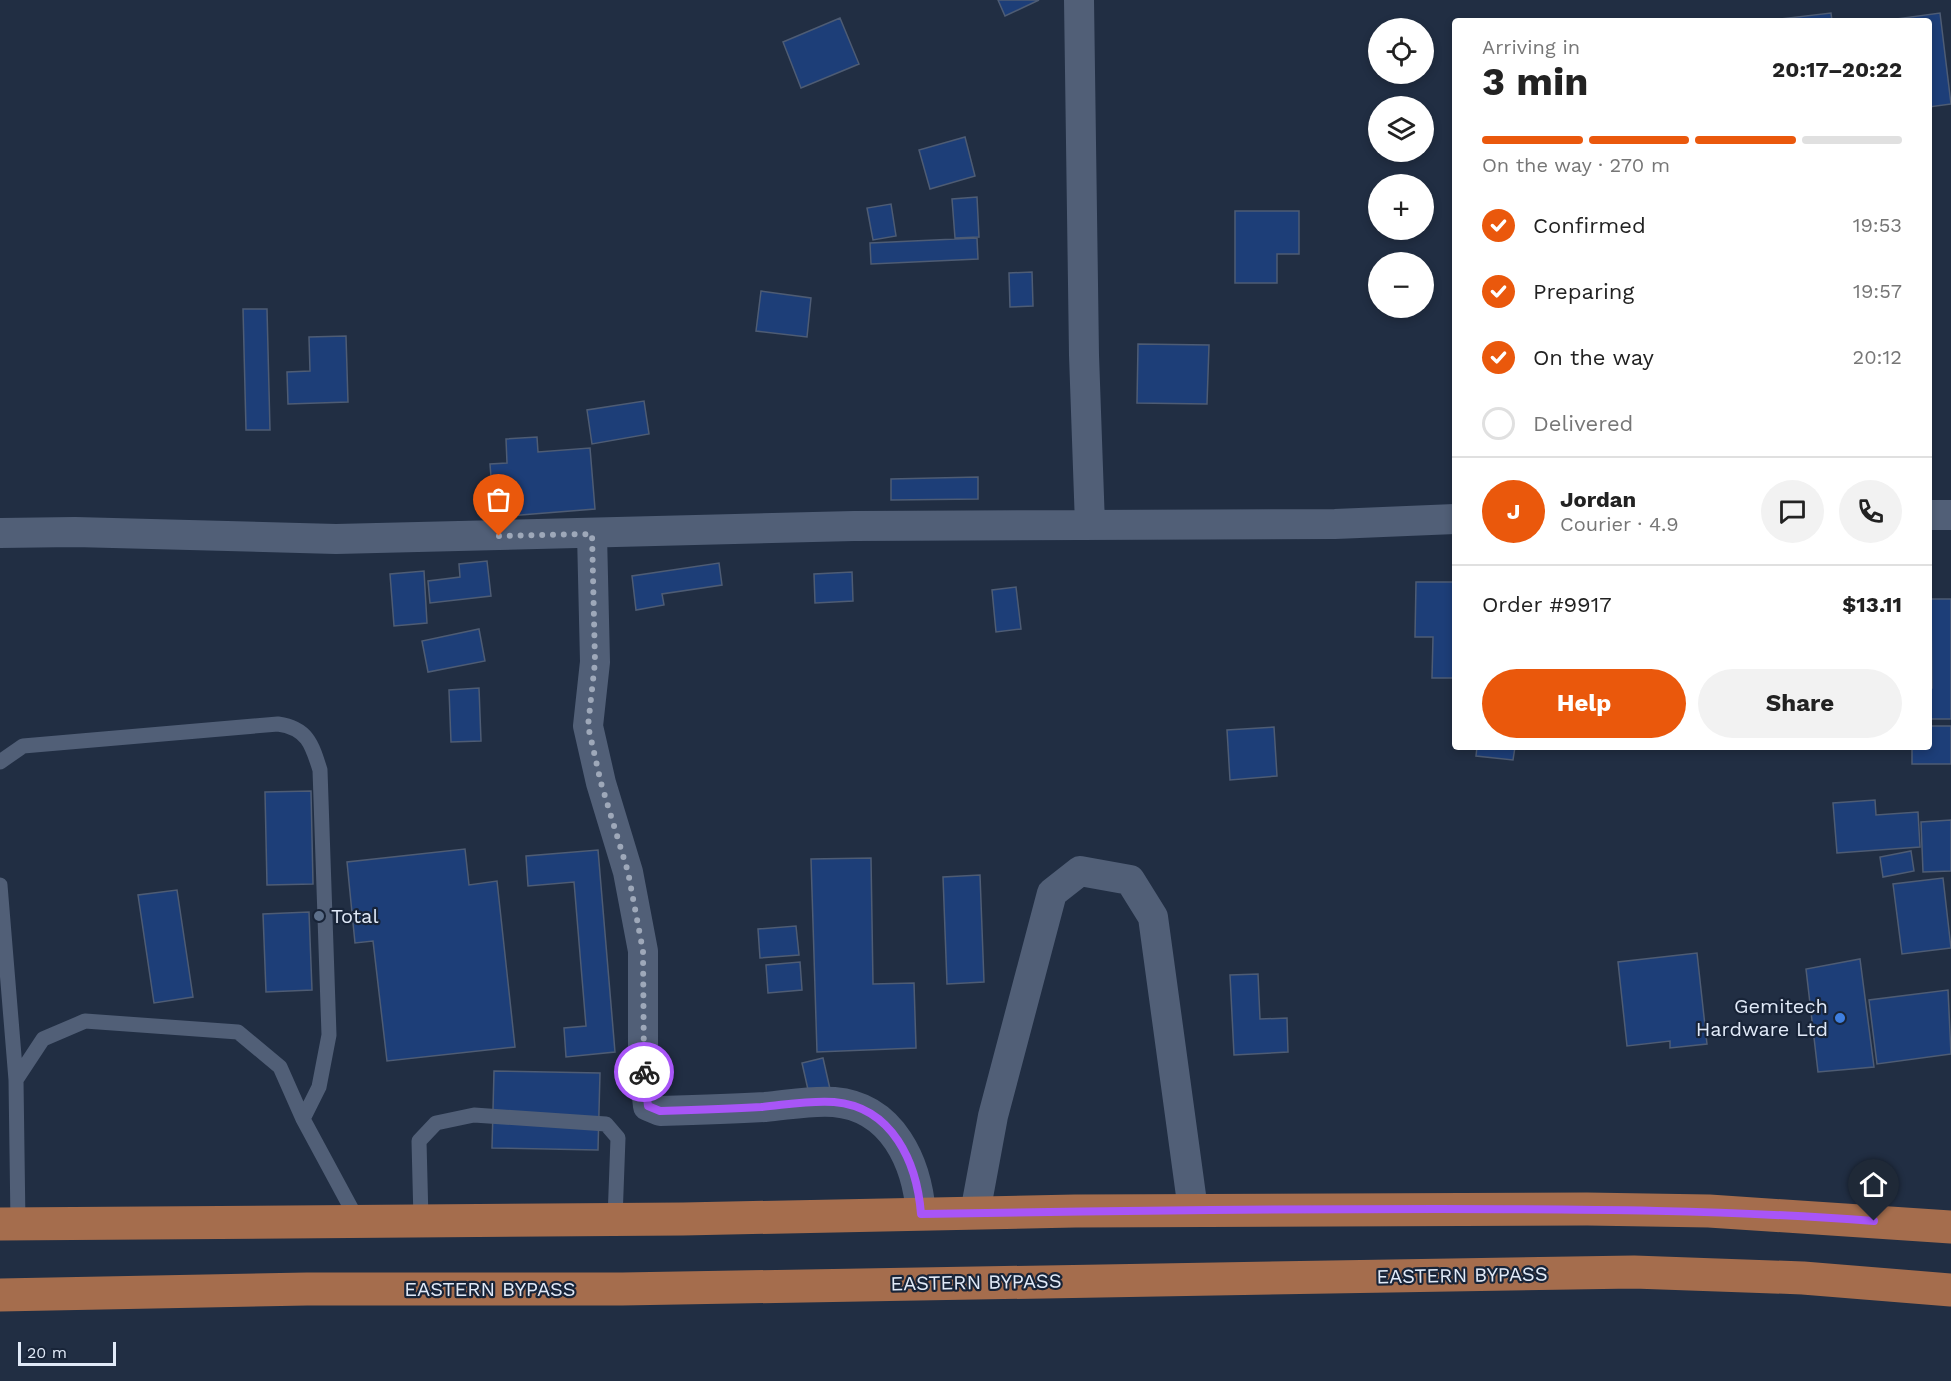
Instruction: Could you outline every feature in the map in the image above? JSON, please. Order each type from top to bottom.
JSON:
[{"type":"main road","points":[[9,1224],[615,1219],[1192,1210],[1709,1210],[1951,1227]]},
{"type":"main road","name":"EASTERN BYPASS","points":[[0,1295],[307,1289],[633,1289],[1634,1272],[1803,1278],[1951,1290]]},
{"type":"street","points":[[1079,0],[1084,355],[1090,525]]},
{"type":"street","points":[[1932,515],[1951,515]]},
{"type":"street","points":[[0,533],[75,532],[336,539],[854,526],[1335,525],[1452,519]]},
{"type":"street","points":[[592,534],[595,662],[588,726],[601,783],[628,872],[643,951],[643,1062],[648,1106],[660,1111],[834,1102],[866,1111],[892,1130],[910,1159],[919,1187],[921,1214]]},
{"type":"street","points":[[975,1213],[993,1116],[1052,893],[1080,871],[1130,880],[1153,917],[1192,1210]]},
{"type":"lane","points":[[0,762],[23,746],[278,724],[295,726],[312,744],[320,770],[329,1035],[319,1087],[303,1119]]},
{"type":"lane","points":[[0,885],[16,1080],[9,1224]]},
{"type":"lane","points":[[16,1080],[44,1039],[85,1021],[238,1032],[280,1067],[303,1119],[358,1221]]},
{"type":"lane","points":[[421,1220],[419,1141],[436,1123],[474,1115],[606,1124],[618,1138],[615,1219]]},
{"type":"building","points":[[998,0],[1039,0],[1005,16]]},
{"type":"building","points":[[1831,13],[1832,18],[1788,18]]},
{"type":"building","points":[[1940,13],[1951,104],[1932,107],[1932,18],[1904,18]]},
{"type":"building","points":[[840,18],[859,64],[801,88],[783,42]]},
{"type":"building","points":[[965,137],[975,176],[930,189],[919,150]]},
{"type":"building","points":[[977,197],[979,237],[955,238],[952,199]]},
{"type":"building","points":[[891,204],[896,236],[873,240],[867,208]]},
{"type":"building","points":[[1235,211],[1299,211],[1299,254],[1277,254],[1277,283],[1235,283]]},
{"type":"building","points":[[977,238],[978,259],[871,264],[870,243]]},
{"type":"building","points":[[1032,272],[1033,306],[1010,307],[1009,273]]},
{"type":"building","points":[[761,291],[811,298],[807,337],[756,331]]},
{"type":"building","points":[[243,309],[267,309],[270,430],[246,430]]},
{"type":"building","points":[[346,336],[348,402],[288,404],[287,372],[310,371],[309,337]]},
{"type":"building","points":[[1138,344],[1209,345],[1207,404],[1137,403]]},
{"type":"building","points":[[644,401],[649,434],[592,444],[587,410]]},
{"type":"building","points":[[537,437],[538,452],[590,448],[595,509],[494,517],[490,464],[507,463],[506,439]]},
{"type":"building","points":[[978,477],[978,499],[891,500],[891,479]]},
{"type":"building","points":[[487,561],[491,596],[430,603],[428,581],[460,577],[459,564]]},
{"type":"building","points":[[719,563],[722,585],[662,594],[664,605],[636,610],[632,576]]},
{"type":"building","points":[[424,571],[427,623],[394,626],[390,574]]},
{"type":"building","points":[[852,572],[853,601],[815,603],[814,574]]},
{"type":"building","points":[[1416,582],[1452,582],[1452,678],[1432,678],[1433,637],[1415,637]]},
{"type":"building","points":[[1016,587],[1021,629],[996,632],[992,590]]},
{"type":"building","points":[[1932,599],[1951,599],[1951,719],[1932,719]]},
{"type":"building","points":[[479,629],[485,661],[428,672],[422,641]]},
{"type":"building","points":[[479,688],[481,741],[451,742],[449,690]]},
{"type":"building","points":[[1932,726],[1951,726],[1951,764],[1912,764],[1912,750],[1932,750]]},
{"type":"building","points":[[1274,727],[1277,776],[1230,780],[1227,730]]},
{"type":"building","points":[[1477,750],[1515,750],[1513,760],[1476,756]]},
{"type":"building","points":[[311,791],[313,884],[267,885],[265,792]]},
{"type":"building","points":[[1875,800],[1876,815],[1918,812],[1920,847],[1837,853],[1833,803]]},
{"type":"building","points":[[1951,820],[1951,871],[1923,872],[1921,822]]},
{"type":"building","points":[[465,849],[469,885],[497,881],[515,1047],[387,1061],[373,941],[355,943],[347,862]]},
{"type":"building","points":[[598,850],[615,1052],[566,1057],[564,1028],[586,1026],[574,882],[528,886],[526,856]]},
{"type":"building","points":[[1911,851],[1914,871],[1883,877],[1880,857]]},
{"type":"building","points":[[871,858],[873,984],[914,983],[916,1048],[817,1052],[811,859]]},
{"type":"building","points":[[980,875],[984,982],[947,984],[943,877]]},
{"type":"building","points":[[1943,878],[1951,948],[1902,954],[1893,884]]},
{"type":"building","points":[[177,890],[193,997],[154,1003],[138,895]]},
{"type":"building","points":[[309,912],[312,990],[266,992],[263,914]]},
{"type":"building","points":[[796,926],[799,955],[760,958],[758,929]]},
{"type":"building","points":[[1697,953],[1707,1044],[1670,1048],[1670,1041],[1627,1046],[1618,962]]},
{"type":"building","name":"Gemitech Hardware Ltd","points":[[1860,959],[1874,1067],[1818,1072],[1806,969]]},
{"type":"building","points":[[800,962],[802,990],[768,993],[766,965]]},
{"type":"building","points":[[1258,974],[1260,1019],[1287,1018],[1288,1052],[1234,1055],[1230,975]]},
{"type":"building","points":[[1948,990],[1951,1054],[1877,1064],[1869,1000]]},
{"type":"building","points":[[823,1058],[830,1089],[809,1094],[802,1063]]},
{"type":"building","points":[[494,1071],[600,1073],[598,1150],[492,1148]]},
{"type":"way so far","points":[[499,536],[592,534],[595,662],[588,726],[601,783],[628,872],[643,951],[644,1072]]},
{"type":"place","name":"Total","points":[[319,916]]},
{"type":"place","name":"Gemitech Hardware Ltd","points":[[1840,1018]]},
{"type":"route","points":[[644,1072],[648,1106],[660,1111],[834,1102],[866,1111],[892,1130],[902,1144],[910,1159],[919,1187],[921,1214],[1310,1209],[1587,1209],[1709,1210],[1874,1221]]}]
